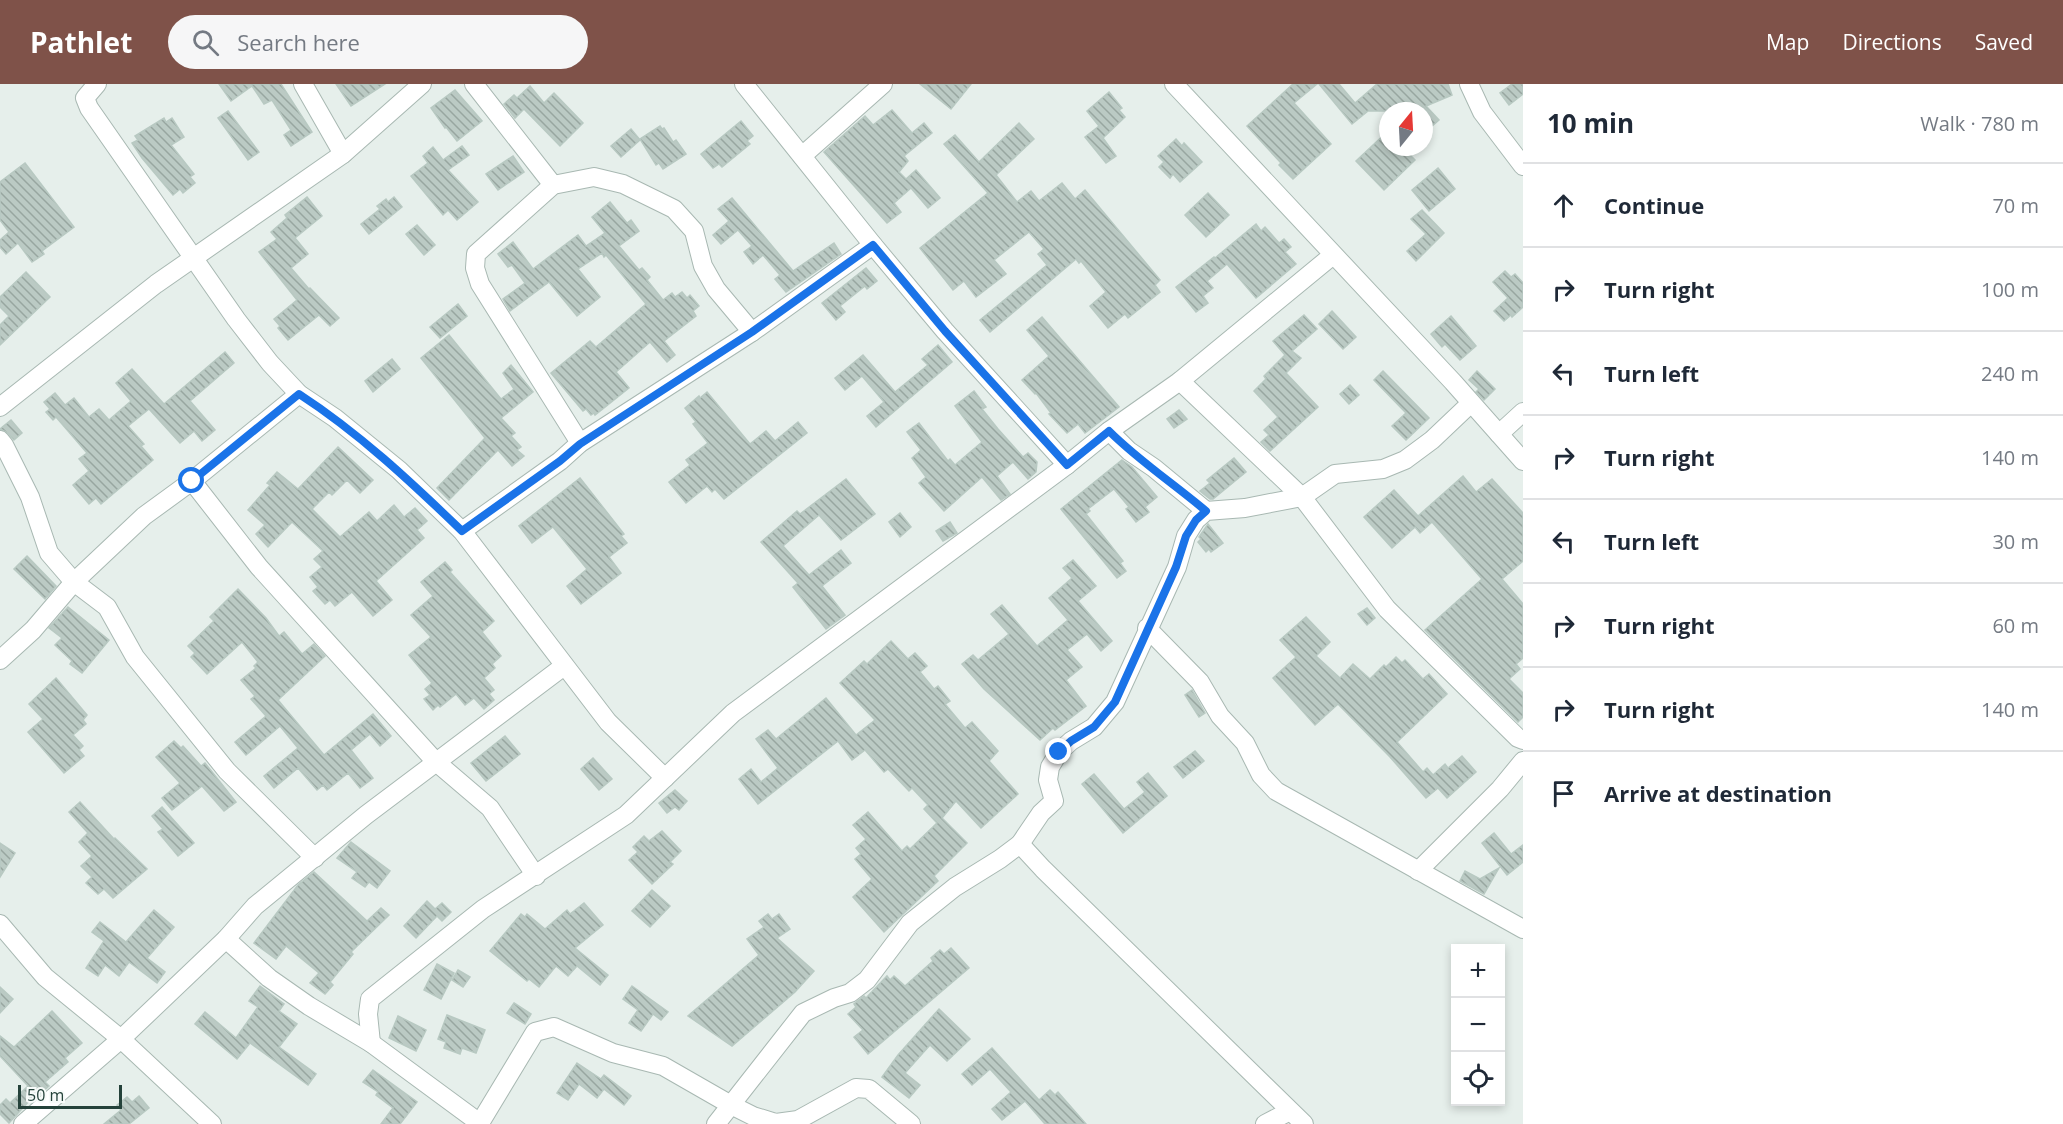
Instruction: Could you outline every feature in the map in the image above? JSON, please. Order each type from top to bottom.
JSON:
[{"type":"street","points":[[97,84],[85,98],[89,108],[270,363],[299,394],[335,418],[399,470],[462,531],[608,722],[665,778]]},
{"type":"street","points":[[303,84],[343,154]]},
{"type":"street","points":[[0,407],[156,284],[343,154],[422,84]]},
{"type":"street","points":[[474,84],[553,185]]},
{"type":"street","points":[[744,84],[945,331],[1067,465]]},
{"type":"street","points":[[801,156],[883,84]]},
{"type":"street","points":[[1174,84],[1523,461]]},
{"type":"street","points":[[1469,84],[1482,112],[1523,166]]},
{"type":"street","points":[[580,444],[480,284],[475,268],[476,254],[553,185],[594,177],[623,184],[674,209],[694,231],[703,266],[716,289],[752,332]]},
{"type":"street","points":[[462,531],[560,461],[580,444],[752,332],[873,245]]},
{"type":"street","points":[[371,1043],[368,1014],[370,999],[483,909],[626,815],[733,712],[1067,465],[1109,431],[1180,381],[1333,255]]},
{"type":"street","points":[[1180,381],[1302,496],[1387,609],[1518,738],[1523,740]]},
{"type":"street","points":[[0,660],[33,630],[74,582],[144,516],[192,481],[299,394]]},
{"type":"street","points":[[716,1124],[803,1013],[850,993],[867,980],[910,923],[955,887],[1020,844],[1041,813],[1054,801],[1048,780],[1050,767],[1059,752],[1071,741],[1094,727],[1115,702],[1176,567],[1186,536],[1196,520],[1206,511],[1245,508],[1302,496],[1335,474],[1383,469],[1405,460],[1432,440],[1471,403]]},
{"type":"street","points":[[1499,434],[1523,412]]},
{"type":"street","points":[[1109,431],[1128,451],[1154,468],[1206,511]]},
{"type":"street","points":[[0,440],[30,497],[49,553],[74,582],[107,607],[135,657],[227,771],[315,858]]},
{"type":"street","points":[[192,481],[259,567],[436,762],[490,808],[536,876]]},
{"type":"street","points":[[1147,628],[1200,682],[1220,716],[1245,743],[1262,775],[1276,790],[1523,929]]},
{"type":"street","points":[[23,1124],[121,1039],[226,939],[255,906],[366,815],[564,666]]},
{"type":"street","points":[[1418,871],[1500,789],[1523,761]]},
{"type":"street","points":[[1020,844],[1304,1124]]},
{"type":"street","points":[[0,924],[45,977],[121,1039],[212,1124]]},
{"type":"street","points":[[226,939],[269,978],[309,1006],[371,1043],[480,1124],[535,1032],[554,1027],[613,1053],[663,1066],[731,1105],[753,1116],[776,1123],[798,1120],[856,1088],[869,1089],[911,1124]]},
{"type":"street","points":[[1265,1124],[1290,1112]]},
{"type":"building","points":[[219,84],[281,84],[312,132],[291,146],[284,135],[291,130],[272,100],[264,104],[252,86],[231,101]]},
{"type":"building","points":[[336,84],[385,84],[351,106]]},
{"type":"building","points":[[920,84],[971,84],[951,109]]},
{"type":"building","points":[[1293,84],[1317,84],[1294,103],[1331,144],[1293,179],[1247,126]]},
{"type":"building","points":[[1319,84],[1339,84],[1355,103],[1377,84],[1448,84],[1452,95],[1433,103],[1379,102],[1379,111],[1368,111],[1352,124]]},
{"type":"building","points":[[1512,84],[1523,84],[1523,94],[1509,105],[1500,93]]},
{"type":"building","points":[[530,86],[544,103],[554,93],[583,123],[560,146],[524,109],[515,118],[504,104],[514,95],[517,98]]},
{"type":"building","points":[[455,90],[482,121],[457,141],[431,108]]},
{"type":"building","points":[[1109,92],[1122,108],[1119,110],[1125,117],[1103,138],[1116,156],[1106,163],[1085,137],[1099,126],[1087,111]]},
{"type":"building","points":[[892,110],[912,133],[924,123],[932,133],[904,156],[908,161],[899,172],[906,179],[916,170],[940,198],[928,208],[911,188],[894,203],[901,212],[887,223],[824,152],[865,116],[873,125]]},
{"type":"building","points":[[228,111],[259,152],[248,160],[218,118]]},
{"type":"building","points":[[1433,114],[1439,120],[1433,125]]},
{"type":"building","points":[[164,118],[166,122],[172,118],[184,137],[171,145],[194,174],[190,177],[195,183],[183,193],[180,189],[173,195],[132,143],[138,140],[135,136]]},
{"type":"building","points":[[741,121],[753,136],[747,141],[750,144],[722,167],[719,164],[713,168],[701,154]]},
{"type":"building","points":[[1019,123],[1034,139],[996,175],[1017,202],[1031,191],[1039,201],[1062,183],[1075,199],[1085,190],[1160,280],[1155,285],[1160,292],[1128,318],[1125,314],[1108,328],[1090,306],[1106,292],[1081,261],[1079,263],[1076,259],[990,332],[980,320],[1047,265],[1038,254],[1044,249],[1029,232],[994,260],[1006,274],[976,297],[964,281],[953,290],[920,248],[988,193],[944,144],[955,135],[979,162]]},
{"type":"building","points":[[660,126],[664,128],[673,142],[676,140],[686,154],[663,169],[659,163],[656,165],[640,139]]},
{"type":"building","points":[[631,129],[640,140],[621,157],[611,146]]},
{"type":"building","points":[[1176,139],[1182,146],[1184,143],[1202,162],[1180,182],[1173,174],[1170,178],[1159,167],[1164,162],[1158,156]]},
{"type":"building","points":[[1379,139],[1379,156],[1411,156],[1415,160],[1384,190],[1356,161]]},
{"type":"building","points":[[462,146],[469,155],[448,170],[478,202],[457,220],[448,210],[443,215],[411,176],[428,163],[423,156],[433,147],[443,160]]},
{"type":"building","points":[[513,156],[524,172],[498,190],[486,174]]},
{"type":"building","points":[[25,163],[74,227],[42,251],[44,254],[32,262],[18,243],[6,254],[0,247],[0,240],[9,232],[0,220],[0,182]]},
{"type":"building","points":[[1438,168],[1455,189],[1429,211],[1412,190]]},
{"type":"building","points":[[1208,193],[1229,215],[1206,237],[1185,215]]},
{"type":"building","points":[[307,197],[322,216],[295,238],[308,254],[291,268],[339,318],[330,326],[319,315],[288,340],[274,319],[297,300],[259,252],[277,239],[271,232],[287,218],[285,215]]},
{"type":"building","points":[[394,197],[402,207],[369,234],[361,224],[380,209],[377,206],[386,199],[388,202]]},
{"type":"building","points":[[732,198],[793,271],[834,243],[841,254],[786,292],[775,279],[780,275],[763,255],[753,264],[744,252],[752,246],[738,230],[721,244],[713,235],[729,221],[718,209]]},
{"type":"building","points":[[610,202],[627,223],[631,220],[639,231],[619,246],[639,270],[642,268],[650,277],[647,280],[663,300],[672,293],[675,297],[682,292],[687,298],[690,295],[699,306],[693,311],[696,316],[664,341],[675,355],[667,362],[650,342],[616,372],[629,388],[595,415],[594,413],[591,415],[586,409],[583,411],[551,373],[590,341],[596,347],[646,304],[602,253],[578,269],[600,297],[577,316],[549,282],[510,311],[503,299],[525,283],[512,265],[508,267],[498,254],[513,242],[533,269],[578,235],[586,246],[605,233],[592,217]]},
{"type":"building","points":[[1422,210],[1444,233],[1416,261],[1407,251],[1426,234],[1411,219]]},
{"type":"building","points":[[1256,224],[1261,231],[1265,227],[1279,243],[1284,239],[1291,247],[1285,252],[1296,264],[1256,298],[1227,264],[1207,281],[1213,288],[1203,296],[1208,303],[1196,312],[1176,287]]},
{"type":"building","points":[[417,225],[435,245],[424,255],[406,234]]},
{"type":"building","points":[[866,268],[877,281],[867,289],[865,286],[840,306],[845,312],[836,320],[822,303]]},
{"type":"building","points":[[1505,271],[1511,277],[1515,274],[1523,283],[1523,307],[1504,321],[1494,311],[1508,298],[1493,282]]},
{"type":"building","points":[[26,272],[50,297],[0,345],[0,325],[9,316],[0,307],[0,297]]},
{"type":"building","points":[[458,304],[467,316],[440,338],[430,327]]},
{"type":"building","points":[[1332,311],[1356,337],[1343,349],[1319,324]]},
{"type":"building","points":[[1304,315],[1317,329],[1292,351],[1301,358],[1286,373],[1318,407],[1270,451],[1261,442],[1269,435],[1264,430],[1278,417],[1254,391],[1266,379],[1264,376],[1285,355],[1273,341]]},
{"type":"building","points":[[1451,316],[1476,346],[1460,360],[1445,344],[1442,347],[1431,334]]},
{"type":"building","points":[[1042,317],[1119,407],[1085,433],[1078,424],[1067,433],[1049,414],[1051,413],[1036,393],[1022,380],[1049,356],[1027,330]]},
{"type":"building","points":[[449,335],[501,399],[514,389],[503,373],[511,365],[533,392],[501,418],[515,433],[511,436],[521,447],[517,450],[524,456],[512,466],[498,450],[449,500],[437,488],[485,438],[421,358]]},
{"type":"building","points":[[938,345],[952,362],[876,427],[867,416],[884,402],[862,376],[845,390],[835,378],[863,355],[895,392],[928,365],[922,359]]},
{"type":"building","points":[[225,352],[234,363],[190,401],[215,430],[202,441],[194,431],[180,443],[149,409],[128,426],[144,444],[141,446],[153,460],[101,504],[96,498],[89,504],[73,485],[89,471],[79,459],[87,453],[56,417],[53,420],[46,412],[50,409],[44,402],[55,393],[65,405],[74,398],[89,417],[99,409],[109,420],[131,401],[116,383],[132,369],[164,404]]},
{"type":"building","points":[[392,359],[400,369],[373,392],[365,381]]},
{"type":"building","points":[[1383,371],[1429,418],[1406,440],[1392,426],[1406,413],[1374,380]]},
{"type":"building","points":[[1477,371],[1495,389],[1484,400],[1476,392],[1479,389],[1469,380]]},
{"type":"building","points":[[1350,385],[1359,395],[1349,404],[1340,394]]},
{"type":"building","points":[[974,391],[986,407],[982,409],[998,429],[1023,457],[1028,453],[1037,462],[1036,472],[1028,479],[1013,462],[997,476],[1010,494],[1001,500],[982,477],[944,511],[919,483],[926,477],[912,458],[921,450],[907,432],[919,423],[948,461],[950,459],[955,465],[982,442],[955,406]]},
{"type":"building","points":[[707,392],[750,444],[766,431],[775,441],[798,422],[807,433],[724,499],[715,489],[712,492],[707,486],[686,503],[669,482],[690,465],[686,460],[708,443],[693,424],[696,422],[685,408]]},
{"type":"building","points":[[1179,410],[1187,419],[1174,428],[1167,419]]},
{"type":"building","points":[[11,420],[22,433],[14,440],[0,429]]},
{"type":"building","points":[[338,447],[373,480],[360,493],[347,480],[332,495],[329,492],[312,509],[340,537],[369,512],[377,521],[394,505],[404,517],[415,508],[427,521],[417,530],[424,538],[376,581],[392,600],[373,616],[352,592],[335,606],[330,600],[325,604],[313,591],[318,587],[310,577],[322,567],[314,559],[323,551],[292,522],[268,547],[256,534],[265,525],[248,510],[270,485],[267,483],[277,472],[298,489]]},
{"type":"building","points":[[1234,458],[1246,472],[1213,499],[1210,499],[1200,491],[1210,483],[1207,480]]},
{"type":"building","points":[[1122,460],[1132,467],[1157,497],[1145,507],[1149,512],[1136,522],[1126,509],[1129,507],[1114,489],[1088,509],[1090,511],[1086,514],[1123,561],[1120,563],[1126,571],[1117,578],[1061,509]]},
{"type":"building","points":[[1463,476],[1476,492],[1492,479],[1523,513],[1523,561],[1502,579],[1523,604],[1523,658],[1516,664],[1520,669],[1509,679],[1523,693],[1523,717],[1518,722],[1425,630],[1482,579],[1432,522],[1420,533],[1415,527],[1392,548],[1364,517],[1394,490],[1418,516]]},
{"type":"building","points":[[580,478],[624,534],[621,536],[627,543],[609,557],[621,573],[581,604],[567,586],[587,569],[553,527],[532,543],[519,526]]},
{"type":"building","points":[[846,479],[875,514],[841,540],[819,515],[783,546],[809,575],[841,550],[851,563],[822,586],[845,615],[826,629],[793,587],[798,583],[761,542],[797,511],[800,514]]},
{"type":"building","points":[[900,513],[911,527],[900,537],[889,522]]},
{"type":"building","points":[[950,522],[957,533],[943,541],[936,531]]},
{"type":"building","points":[[1208,524],[1223,543],[1211,552],[1209,549],[1206,552],[1198,542]]},
{"type":"building","points":[[27,556],[56,586],[45,599],[14,569]]},
{"type":"building","points":[[1073,560],[1096,586],[1078,601],[1112,641],[1101,651],[1087,634],[1067,650],[1082,667],[1066,680],[1086,706],[1055,730],[1053,728],[1040,740],[984,689],[962,664],[973,655],[978,660],[1009,634],[991,614],[1002,605],[1037,646],[1068,620],[1049,598],[1072,578],[1063,568]]},
{"type":"building","points":[[445,562],[452,570],[450,572],[494,621],[482,632],[501,656],[492,664],[495,668],[484,678],[494,690],[489,694],[494,700],[484,709],[474,698],[465,705],[456,694],[433,710],[424,699],[430,695],[425,689],[432,683],[409,655],[431,637],[411,615],[433,596],[421,582]]},
{"type":"building","points":[[238,589],[266,618],[279,636],[284,632],[302,654],[314,644],[325,656],[278,700],[324,755],[373,714],[391,736],[380,746],[370,734],[351,750],[373,778],[360,788],[348,773],[327,790],[323,785],[317,790],[298,768],[274,788],[264,776],[298,748],[280,726],[246,755],[235,742],[266,716],[251,699],[255,696],[241,680],[256,668],[254,666],[258,662],[242,642],[207,674],[191,657],[195,653],[188,646],[214,621],[210,617]]},
{"type":"building","points":[[68,607],[109,640],[82,673],[70,664],[72,661],[55,645],[62,638],[49,628]]},
{"type":"building","points":[[1367,608],[1375,618],[1367,625],[1358,614]]},
{"type":"building","points":[[1306,617],[1330,642],[1316,656],[1340,678],[1353,664],[1370,679],[1396,657],[1402,663],[1405,660],[1423,679],[1429,674],[1447,694],[1397,742],[1423,772],[1427,768],[1433,775],[1445,764],[1448,768],[1462,756],[1476,772],[1447,798],[1438,788],[1426,798],[1338,704],[1315,725],[1273,678],[1296,657],[1280,640]]},
{"type":"building","points":[[891,641],[908,659],[915,653],[927,666],[920,672],[934,689],[938,686],[950,701],[945,704],[965,728],[972,722],[998,751],[989,761],[1018,794],[981,828],[956,801],[942,818],[967,843],[934,876],[938,881],[884,932],[853,897],[872,879],[855,859],[861,854],[856,848],[866,839],[853,825],[868,812],[902,851],[907,846],[910,849],[937,823],[924,809],[928,805],[912,788],[909,791],[888,769],[884,772],[865,750],[852,760],[838,741],[758,804],[739,779],[751,769],[761,782],[778,768],[756,739],[768,730],[776,739],[826,698],[856,735],[875,720],[840,683],[864,661],[867,664]]},
{"type":"building","points":[[56,678],[87,715],[83,720],[86,724],[73,735],[83,746],[79,750],[84,756],[64,773],[28,732],[43,719],[29,704]]},
{"type":"building","points":[[1192,690],[1205,713],[1199,717],[1185,695]]},
{"type":"building","points":[[505,736],[520,754],[486,781],[471,763]]},
{"type":"building","points":[[174,741],[181,748],[183,746],[201,766],[205,763],[236,802],[224,811],[202,786],[172,810],[162,798],[180,783],[156,757]]},
{"type":"building","points":[[1195,751],[1204,761],[1183,778],[1174,767]]},
{"type":"building","points":[[593,758],[612,779],[599,790],[581,769]]},
{"type":"building","points":[[1148,773],[1167,796],[1123,833],[1082,784],[1094,774],[1124,809],[1145,792],[1137,782]]},
{"type":"building","points":[[675,790],[687,801],[679,810],[675,807],[667,813],[659,803]]},
{"type":"building","points":[[80,802],[114,839],[147,869],[113,898],[104,889],[98,894],[86,883],[92,877],[81,866],[92,856],[79,842],[88,833],[69,812]]},
{"type":"building","points":[[162,807],[194,843],[178,856],[158,832],[163,829],[152,816]]},
{"type":"building","points":[[662,831],[681,851],[670,862],[673,864],[652,884],[629,860],[638,852],[633,847],[644,836],[649,841]]},
{"type":"building","points":[[1494,833],[1511,854],[1523,845],[1523,862],[1507,875],[1482,843]]},
{"type":"building","points":[[351,842],[390,871],[377,888],[369,882],[365,887],[352,878],[357,872],[337,858]]},
{"type":"building","points":[[0,843],[15,853],[0,877]]},
{"type":"building","points":[[1499,868],[1484,894],[1460,881],[1465,871],[1480,879]]},
{"type":"building","points":[[314,872],[367,921],[381,908],[389,915],[351,952],[353,954],[330,982],[333,985],[325,994],[310,983],[319,973],[286,946],[276,959],[254,943],[298,885]]},
{"type":"building","points":[[652,890],[670,906],[650,927],[632,911]]},
{"type":"building","points":[[427,901],[435,909],[442,903],[451,912],[442,921],[437,916],[416,938],[404,926]]},
{"type":"building","points":[[584,903],[603,925],[575,948],[608,975],[600,985],[577,966],[568,976],[556,966],[539,987],[529,979],[527,981],[490,951],[521,914],[525,917],[527,914],[545,929],[567,910],[570,914]]},
{"type":"building","points":[[154,910],[174,927],[147,958],[165,972],[157,983],[129,962],[119,976],[105,965],[98,976],[86,968],[104,941],[92,932],[100,922],[126,942]]},
{"type":"building","points":[[768,914],[772,919],[779,914],[790,929],[777,938],[814,971],[795,992],[732,1046],[688,1016],[759,955],[747,939],[764,927],[759,921]]},
{"type":"building","points":[[951,948],[969,968],[868,1054],[854,1037],[863,1030],[848,1014],[856,1007],[854,1004],[864,996],[866,998],[887,976],[890,980],[894,976],[905,986],[933,961],[931,958],[940,950],[944,954]]},
{"type":"building","points":[[437,964],[454,973],[441,999],[424,990]]},
{"type":"building","points":[[458,970],[470,977],[463,987],[452,980]]},
{"type":"building","points":[[260,986],[284,1004],[279,1011],[297,1024],[279,1047],[316,1074],[308,1085],[250,1043],[237,1059],[195,1024],[205,1012],[236,1038],[258,1007],[249,1001]]},
{"type":"building","points":[[632,986],[668,1012],[661,1020],[653,1014],[641,1031],[629,1023],[638,1010],[623,999]]},
{"type":"building","points":[[0,987],[13,999],[0,1013]]},
{"type":"building","points":[[514,1003],[531,1014],[525,1024],[507,1013]]},
{"type":"building","points":[[939,1009],[970,1039],[947,1061],[930,1045],[905,1073],[920,1085],[909,1098],[882,1077],[898,1055]]},
{"type":"building","points":[[52,1011],[82,1043],[65,1058],[68,1062],[45,1082],[49,1086],[31,1102],[30,1100],[9,1123],[0,1114],[0,1105],[6,1099],[10,1103],[28,1086],[0,1056],[0,1036],[14,1047]]},
{"type":"building","points":[[447,1015],[485,1030],[476,1053],[462,1048],[460,1054],[444,1048],[446,1042],[438,1039]]},
{"type":"building","points":[[398,1016],[426,1030],[416,1051],[389,1038]]},
{"type":"building","points":[[992,1048],[1039,1100],[1050,1090],[1055,1095],[1058,1092],[1086,1124],[1045,1124],[1025,1101],[1002,1120],[992,1109],[1011,1092],[990,1069],[972,1085],[962,1074]]},
{"type":"building","points":[[577,1063],[601,1079],[604,1075],[631,1096],[624,1105],[604,1089],[597,1098],[579,1084],[568,1100],[557,1093]]},
{"type":"building","points":[[373,1070],[417,1102],[400,1124],[381,1124],[393,1108],[376,1095],[378,1092],[363,1082]]},
{"type":"building","points":[[139,1096],[149,1108],[129,1124],[104,1124],[121,1110],[117,1105],[127,1097],[132,1102]]},
{"type":"route","points":[[192,481],[299,394],[335,418],[399,470],[462,531],[560,461],[580,444],[752,332],[873,245],[945,331],[1067,465],[1109,431],[1128,451],[1154,468],[1206,511],[1196,520],[1186,536],[1176,567],[1115,702],[1094,727],[1071,741],[1059,752]]}]
